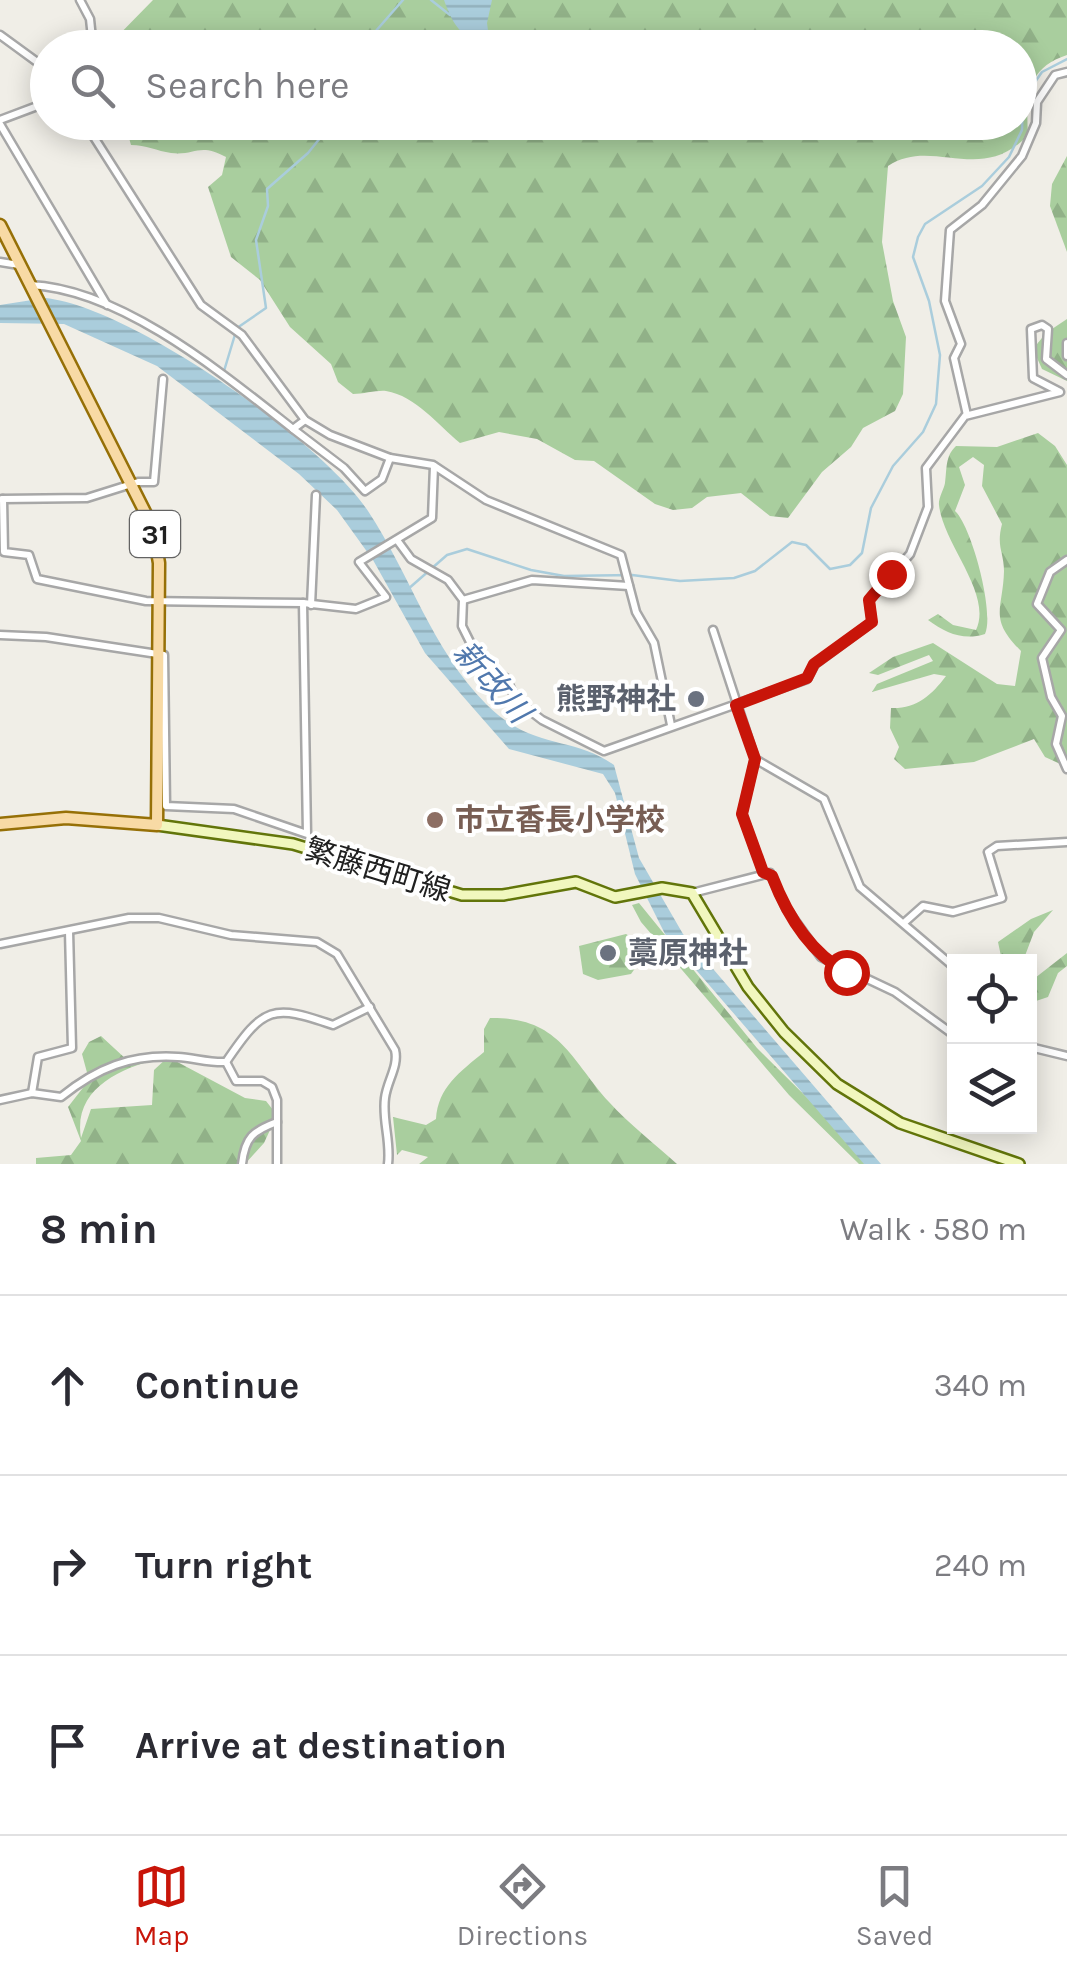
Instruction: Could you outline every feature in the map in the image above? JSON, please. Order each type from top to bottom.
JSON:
[{"type":"main road","name":"31","points":[[0,225],[133,483],[158,547],[157,826]]},
{"type":"main road","points":[[0,824],[66,818],[157,826]]},
{"type":"main road","name":"繁藤西町線","points":[[157,826],[293,844],[462,895],[502,895],[576,882],[610,896],[662,888],[692,893]]},
{"type":"main road","points":[[692,893],[748,987],[784,1032],[838,1084],[900,1123],[1018,1164]]},
{"type":"street","points":[[80,0],[91,30]]},
{"type":"street","points":[[0,36],[30,57]]},
{"type":"street","points":[[1037,102],[1055,75],[1067,72]]},
{"type":"street","points":[[30,110],[0,122],[108,306]]},
{"type":"street","points":[[96,140],[155,227],[201,305],[242,335],[305,420],[330,435],[390,458],[434,465],[486,500],[621,555],[636,612],[654,643],[671,725]]},
{"type":"street","points":[[967,415],[954,358],[961,344],[945,301],[950,230],[982,205],[1008,175],[1030,140]]},
{"type":"street","points":[[0,262],[20,265]]},
{"type":"street","points":[[31,287],[46,286],[108,306],[194,355],[344,468],[364,492],[382,479],[390,458]]},
{"type":"street","points":[[397,540],[411,559],[448,580],[463,600],[462,626],[471,644],[491,670],[506,678],[516,700],[542,720],[604,751],[807,678],[814,664],[872,622],[869,600],[910,554],[928,508],[926,468],[967,415],[1060,392],[1033,378],[1031,329],[1042,324],[1048,329],[1046,359],[1067,374]]},
{"type":"street","points":[[1067,343],[1067,356]]},
{"type":"street","points":[[0,561],[4,552],[2,499],[94,497],[133,483],[154,482],[164,379]]},
{"type":"street","points":[[293,428],[305,420]]},
{"type":"street","points":[[4,552],[28,556],[37,579],[115,598],[356,609],[386,598],[359,562],[432,518],[434,465]]},
{"type":"street","points":[[0,635],[46,637],[164,655],[166,806],[234,809],[307,834],[307,604],[316,496]]},
{"type":"street","points":[[1067,560],[1050,572],[1037,604],[1062,630],[1042,658],[1051,697],[1062,716],[1056,744],[1067,769]]},
{"type":"street","points":[[463,600],[532,580],[630,586]]},
{"type":"street","points":[[712,630],[755,759],[742,814],[763,872]]},
{"type":"street","points":[[755,759],[824,799],[860,887],[947,961]]},
{"type":"street","points":[[905,922],[922,906],[952,912],[1002,898],[988,852],[998,846],[1067,842]]},
{"type":"street","points":[[692,893],[763,872],[772,876],[786,908],[821,957],[895,992],[947,1030]]},
{"type":"street","points":[[0,944],[128,918],[159,918],[231,935],[317,942],[337,954],[397,1058],[385,1096],[390,1133],[388,1164]]},
{"type":"street","points":[[32,1093],[38,1058],[72,1048],[69,931]]},
{"type":"street","points":[[226,1062],[270,1012],[282,1010],[333,1026],[370,1006]]},
{"type":"street","points":[[1037,1049],[1067,1056]]},
{"type":"street","points":[[0,1100],[32,1093],[61,1097],[97,1069],[136,1058],[226,1062]]},
{"type":"street","points":[[226,1062],[236,1082],[262,1081],[272,1087],[277,1164]]},
{"type":"street","points":[[242,1164],[246,1140],[254,1130],[277,1122]]},
{"type":"green space","points":[[153,0],[1067,0],[1067,55],[1037,75],[1037,30],[124,30]]},
{"type":"green space","points":[[130,140],[1022,140],[992,157],[922,156],[888,166],[882,242],[893,301],[906,337],[903,394],[895,411],[863,428],[851,447],[822,472],[788,518],[770,516],[741,493],[707,497],[692,508],[673,510],[655,504],[594,461],[575,460],[537,439],[499,432],[460,443],[417,405],[397,394],[353,394],[338,382],[331,364],[290,327],[260,280],[231,257],[208,187],[222,175],[226,157],[209,150],[171,153],[131,145]]},
{"type":"green space","points":[[1067,156],[1067,252],[1050,206],[1052,184]]},
{"type":"green space","points":[[1067,319],[1067,381],[1042,369],[1033,349],[1046,333]]},
{"type":"green space","points":[[1038,433],[1055,446],[1067,465],[1067,767],[1045,757],[1034,739],[974,762],[905,769],[894,759],[899,747],[890,728],[891,708],[922,700],[946,676],[934,674],[872,692],[877,684],[933,661],[929,655],[878,675],[869,673],[893,657],[933,643],[997,684],[1015,686],[1021,651],[1001,621],[1002,524],[982,486],[984,465],[973,457],[959,467],[965,485],[955,511],[968,533],[980,570],[987,607],[985,634],[955,634],[928,620],[938,614],[953,625],[976,630],[979,616],[973,585],[942,520],[939,505],[950,454],[956,446],[997,447]]},
{"type":"green space","points":[[639,903],[757,1048],[874,1164],[859,1164],[789,1095],[641,922],[632,905]]},
{"type":"green space","points":[[1053,910],[1034,932],[1026,954],[1001,954],[998,942],[1031,919]]},
{"type":"green space","name":"藁原神社","points":[[626,934],[633,938],[641,960],[631,974],[598,980],[583,974],[579,946]]},
{"type":"green space","points":[[1067,953],[1067,966],[1058,973],[1048,997],[1037,1001],[1037,976]]},
{"type":"green space","points":[[490,1018],[513,1019],[547,1032],[572,1055],[617,1110],[677,1164],[419,1164],[428,1157],[402,1150],[397,1155],[393,1117],[426,1125],[436,1119],[446,1089],[484,1052],[484,1029]]},
{"type":"green space","points":[[101,1036],[127,1060],[158,1059],[101,1084],[84,1107],[81,1138],[91,1109],[152,1105],[154,1070],[168,1057],[245,1098],[266,1101],[277,1115],[264,1143],[245,1164],[36,1164],[36,1158],[71,1155],[81,1141],[68,1107],[89,1080],[82,1054],[89,1042]]},
{"type":"water","points":[[444,0],[492,0],[488,30],[459,30]]},
{"type":"water","points":[[45,298],[81,307],[172,350],[268,415],[344,482],[383,536],[450,659],[486,704],[520,729],[583,749],[614,765],[639,858],[683,934],[881,1164],[864,1164],[665,934],[635,874],[615,793],[603,774],[509,749],[425,653],[373,560],[337,510],[299,474],[157,366],[64,324],[0,323],[0,305]]},
{"type":"waterway","points":[[377,30],[403,0]]},
{"type":"waterway","points":[[431,0],[450,15]]},
{"type":"waterway","points":[[1037,79],[1042,72],[1067,59]]},
{"type":"waterway","points":[[224,371],[237,328],[266,308],[256,240],[268,206],[267,189],[318,140]]},
{"type":"waterway","points":[[407,590],[447,555],[467,549],[531,570],[564,576],[632,575],[680,581],[734,578],[755,571],[792,542],[806,545],[830,569],[850,565],[862,553],[871,508],[893,466],[923,432],[936,404],[940,355],[929,301],[913,257],[918,237],[925,224],[982,186],[1009,157],[1017,140]]},
{"type":"place","name":"熊野神社","points":[[696,699]]},
{"type":"place","name":"市立香長小学校","points":[[435,820]]},
{"type":"place","name":"藁原神社","points":[[608,953]]},
{"type":"route","points":[[846,972],[815,951],[786,908],[772,876],[763,872],[743,823],[755,759],[736,705],[807,678],[814,664],[872,622],[869,600],[891,574]]},
{"type":"water label","name":"新改川","points":[[492,682]]}]
